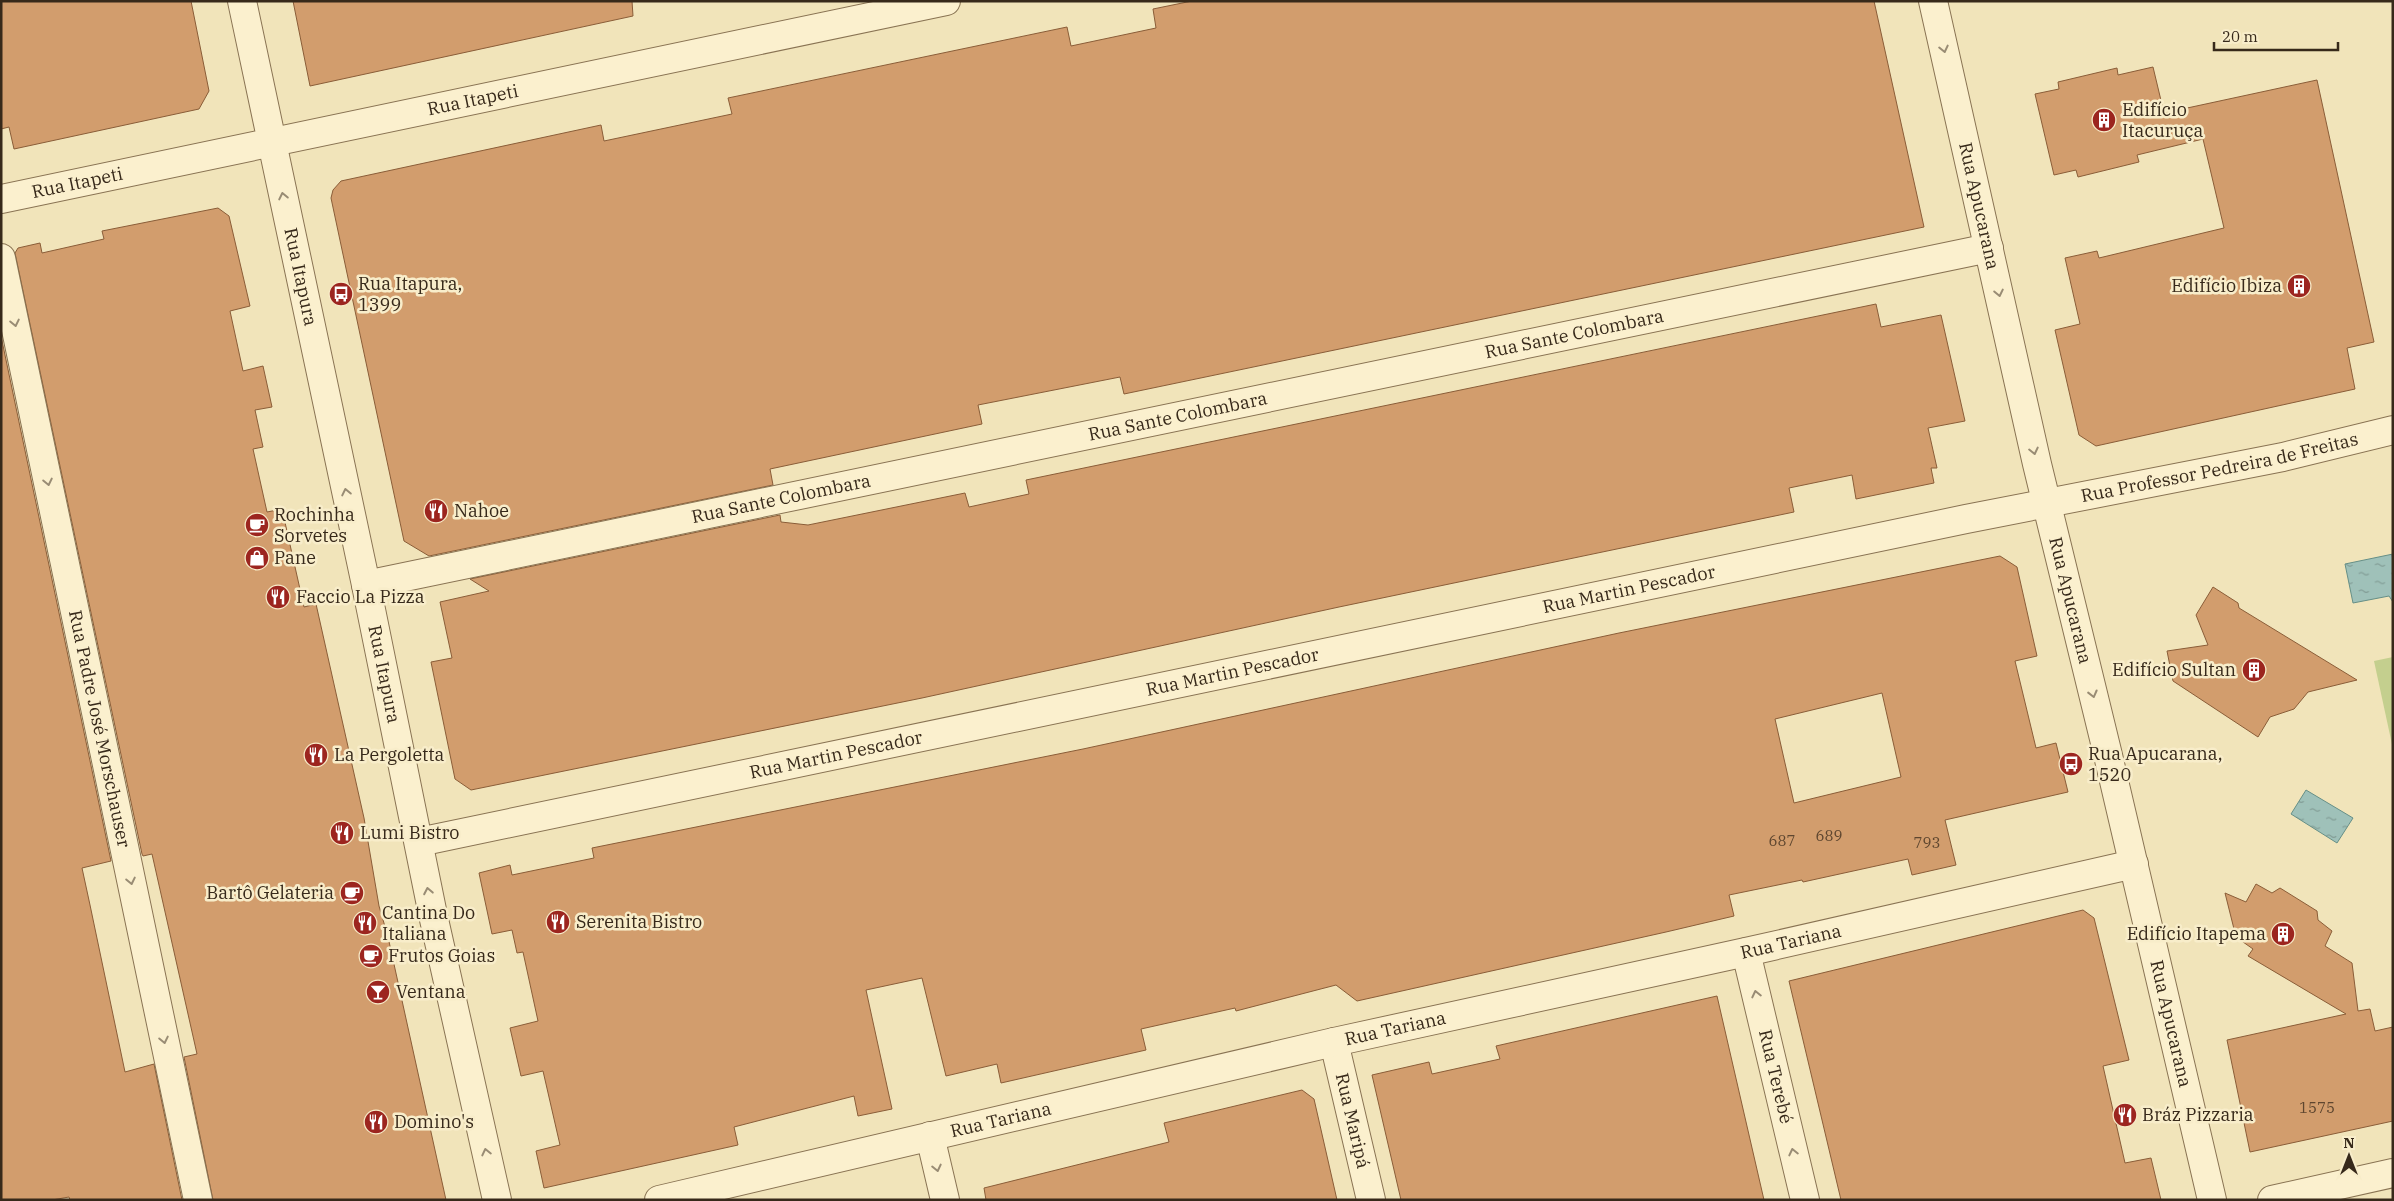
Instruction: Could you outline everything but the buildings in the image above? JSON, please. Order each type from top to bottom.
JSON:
[{"type":"street","name":"Rua Itapura","points":[[242,1],[419,842],[497,1200]]},
{"type":"street","name":"Rua Itapeti","points":[[1,199],[946,1]]},
{"type":"street","name":"Rua Apucarana","points":[[1933,1],[2046,503],[2134,864],[2212,1200]]},
{"type":"street","name":"Rua Sante Colombara","points":[[366,585],[1989,248]]},
{"type":"street","name":"Rua Padre José Morschauser","points":[[1,258],[198,1200]]},
{"type":"street","name":"Rua Professor Pedreira de Freitas","points":[[2046,503],[2283,457],[2393,430]]},
{"type":"street","name":"Rua Martin Pescador","points":[[419,842],[2046,503]]},
{"type":"street","name":"Rua Tariana","points":[[659,1200],[1334,1042],[1746,952],[2134,864]]},
{"type":"street","name":"Rua Terebé","points":[[1746,952],[1805,1200]]},
{"type":"street","name":"Rua Maripá","points":[[1334,1042],[1371,1200]]},
{"type":"street","points":[[930,1136],[945,1200]]},
{"type":"street","points":[[2272,1200],[2393,1173]]},
{"type":"green space","points":[[2393,657],[2393,749],[2374,661]]},
{"type":"water","points":[[2393,554],[2393,602],[2389,596],[2353,603],[2345,564]]},
{"type":"water","points":[[2306,790],[2353,818],[2337,843],[2291,814]]},
{"type":"place","name":"Edifício Itacuruça","points":[[2104,120]]},
{"type":"place","name":"Edifício Ibiza","points":[[2299,286]]},
{"type":"place","name":"Rua Itapura, 1399","points":[[341,294]]},
{"type":"place","name":"Nahoe","points":[[436,511]]},
{"type":"place","name":"Rochinha Sorvetes","points":[[257,525]]},
{"type":"place","name":"Pane","points":[[257,558]]},
{"type":"place","name":"Faccio La Pizza","points":[[278,597]]},
{"type":"place","name":"Edifício Sultan","points":[[2254,670]]},
{"type":"place","name":"La Pergoletta","points":[[316,755]]},
{"type":"place","name":"Rua Apucarana, 1520","points":[[2071,764]]},
{"type":"place","name":"Lumi Bistro","points":[[342,833]]},
{"type":"place","name":"Bartô Gelateria","points":[[352,893]]},
{"type":"place","name":"Serenita Bistro","points":[[558,922]]},
{"type":"place","name":"Cantina Do Italiana","points":[[365,923]]},
{"type":"place","name":"Edifício Itapema","points":[[2283,934]]},
{"type":"place","name":"Frutos Goias","points":[[371,956]]},
{"type":"place","name":"Ventana","points":[[378,992]]},
{"type":"place","name":"Bráz Pizzaria","points":[[2125,1115]]},
{"type":"place","name":"Domino's","points":[[376,1122]]}]
